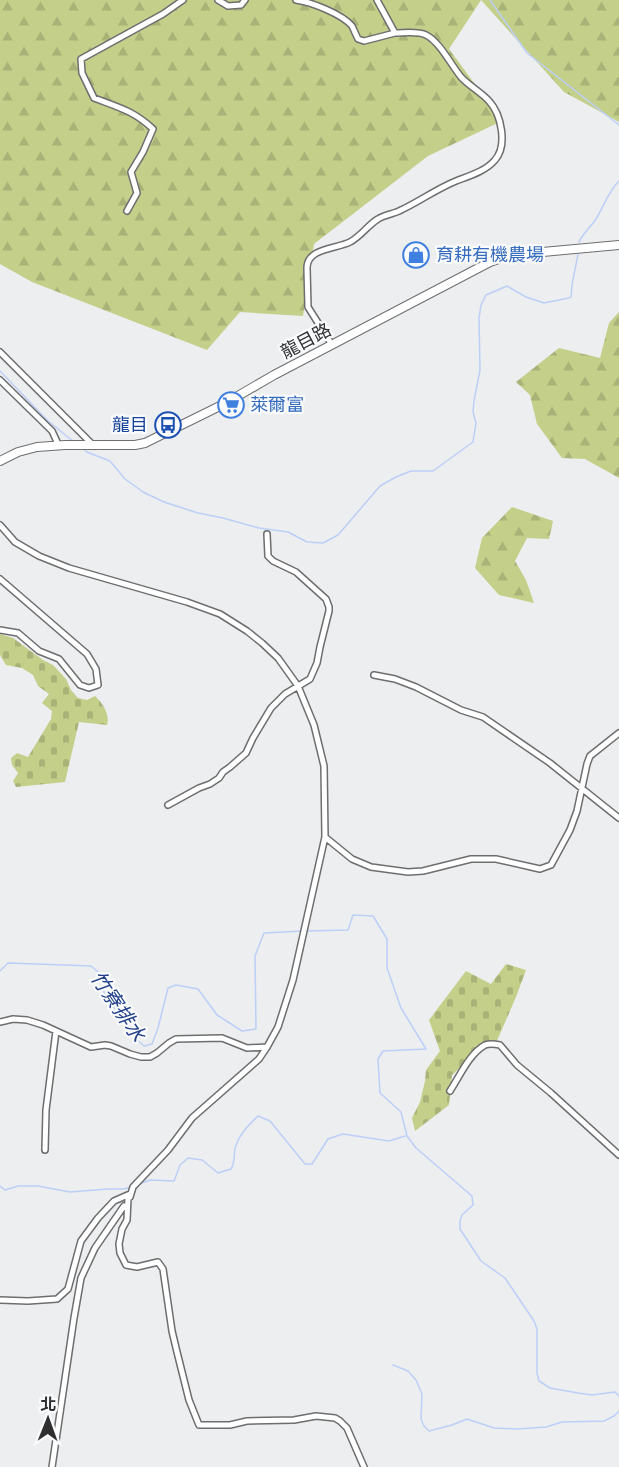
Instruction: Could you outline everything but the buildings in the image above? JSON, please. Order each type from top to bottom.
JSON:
[{"type":"street","points":[[127,211],[137,193],[131,172],[153,129],[141,117],[130,111],[94,98],[82,73],[81,59],[163,14],[183,0]]},
{"type":"street","points":[[218,0],[228,6],[241,5],[245,0]]},
{"type":"street","points":[[296,0],[339,16],[351,26],[358,39],[364,41],[395,33],[425,34],[433,40],[462,78],[490,101],[499,116],[502,139],[496,159],[489,165],[400,211],[378,219],[350,242],[316,253],[309,259],[307,263],[308,307],[332,345]]},
{"type":"street","points":[[377,0],[395,33]]},
{"type":"street","name":"龍目路","points":[[62,445],[145,443],[224,404],[490,262],[510,255],[531,252],[619,244]]},
{"type":"street","points":[[0,352],[94,446]]},
{"type":"street","points":[[0,380],[52,431],[62,445]]},
{"type":"street","points":[[0,461],[18,452],[37,447],[62,445]]},
{"type":"street","points":[[0,525],[15,542],[39,556],[69,568],[187,602],[220,614],[247,631],[278,658],[297,686],[314,725],[324,766],[325,837],[290,989],[278,1027],[259,1059],[192,1118],[168,1150],[139,1181],[128,1198],[127,1220],[122,1229],[119,1244],[120,1253],[126,1265],[137,1267],[158,1262],[163,1269],[172,1331],[189,1400],[199,1425],[230,1425],[247,1421],[294,1420],[316,1416],[334,1418],[347,1428],[364,1467]]},
{"type":"street","points":[[168,805],[210,784],[246,753],[271,708],[285,694],[310,679],[317,663],[329,606],[326,599],[296,572],[273,561],[268,556],[267,534]]},
{"type":"street","points":[[0,579],[87,654],[96,669],[98,685],[89,688],[80,685],[59,659],[39,651],[18,633],[0,630]]},
{"type":"street","points":[[374,675],[395,679],[416,687],[461,710],[483,717],[550,763],[619,818]]},
{"type":"street","points":[[325,837],[352,859],[372,867],[408,873],[471,859],[496,859],[540,868],[551,865],[577,812],[590,756],[619,733]]},
{"type":"street","points":[[0,1022],[14,1019],[27,1020],[91,1047],[111,1046],[141,1057],[157,1053],[176,1039],[222,1038],[247,1048],[267,1047]]},
{"type":"street","points":[[45,1150],[46,1110],[56,1031]]},
{"type":"street","points":[[450,1091],[474,1054],[485,1045],[492,1043],[500,1045],[516,1065],[551,1093],[619,1155]]},
{"type":"street","points":[[0,1300],[57,1299],[68,1289],[81,1241],[114,1201],[131,1192]]},
{"type":"street","points":[[52,1467],[81,1278],[95,1248],[124,1206]]},
{"type":"green space","points":[[0,0],[481,0],[449,49],[502,121],[428,156],[314,244],[303,316],[240,312],[207,350],[32,282],[0,264]]},
{"type":"green space","points":[[481,0],[619,0],[619,122],[564,92]]},
{"type":"green space","points":[[619,312],[619,478],[585,459],[562,458],[537,424],[530,395],[516,382],[559,348],[600,358],[609,323]]},
{"type":"green space","points":[[512,507],[553,521],[549,539],[527,538],[515,561],[526,580],[534,603],[499,595],[475,568],[482,538]]},
{"type":"green space","points":[[0,634],[13,638],[53,665],[66,679],[78,698],[87,700],[95,696],[105,709],[108,717],[107,725],[79,722],[65,782],[16,787],[13,781],[18,773],[12,765],[11,758],[17,753],[28,757],[51,719],[52,711],[42,703],[49,694],[38,686],[33,675],[22,668],[6,665],[0,655]]},
{"type":"green space","points":[[506,964],[526,970],[496,1043],[475,1054],[452,1075],[449,1105],[415,1131],[412,1118],[420,1102],[426,1070],[440,1051],[429,1020],[466,971],[491,984]]},
{"type":"waterway","points":[[490,0],[527,53],[619,125]]},
{"type":"waterway","points":[[579,242],[619,181]]},
{"type":"waterway","points":[[84,449],[110,461],[125,479],[143,492],[164,502],[259,528],[288,532],[307,542],[323,543],[338,535],[380,486],[411,471],[433,471],[473,442],[476,423],[473,412],[474,401],[480,370],[479,318],[481,305],[486,295],[507,286],[526,297],[544,303],[569,298],[578,254]]},
{"type":"waterway","points":[[0,371],[47,420],[75,443]]},
{"type":"waterway","name":"竹寮排水","points":[[307,931],[348,930],[353,915],[373,916],[387,939],[387,968],[401,1008],[426,1049],[383,1051],[378,1059],[380,1093],[401,1112],[407,1136],[416,1148],[472,1196],[473,1205],[462,1215],[460,1229],[481,1261],[505,1278],[534,1321],[537,1329],[539,1381],[550,1388],[592,1395],[615,1392],[619,1396]]},
{"type":"waterway","name":"竹寮排水","points":[[0,971],[8,963],[91,966],[103,976],[104,993],[133,1036],[144,1046],[152,1044],[168,988],[176,985],[198,989],[217,1015],[242,1031],[256,1029],[255,956],[264,933],[303,931]]},
{"type":"waterway","points":[[139,1184],[150,1180],[174,1181],[180,1165],[188,1158],[202,1160],[218,1173],[231,1169],[238,1141],[258,1116],[270,1121],[305,1164],[312,1164],[328,1139],[343,1134],[389,1141],[405,1136]]},
{"type":"waterway","points":[[0,1186],[5,1190],[18,1186],[38,1186],[70,1192],[131,1187]]},
{"type":"waterway","points":[[393,1365],[408,1371],[416,1380],[422,1394],[421,1419],[429,1431],[467,1419],[494,1428],[517,1429],[546,1427],[562,1422],[604,1421],[619,1411]]},
{"type":"place","name":"育耕有機農場","points":[[416,255]]},
{"type":"place","name":"萊爾富","points":[[231,405]]},
{"type":"place","name":"龍目","points":[[168,425]]}]
